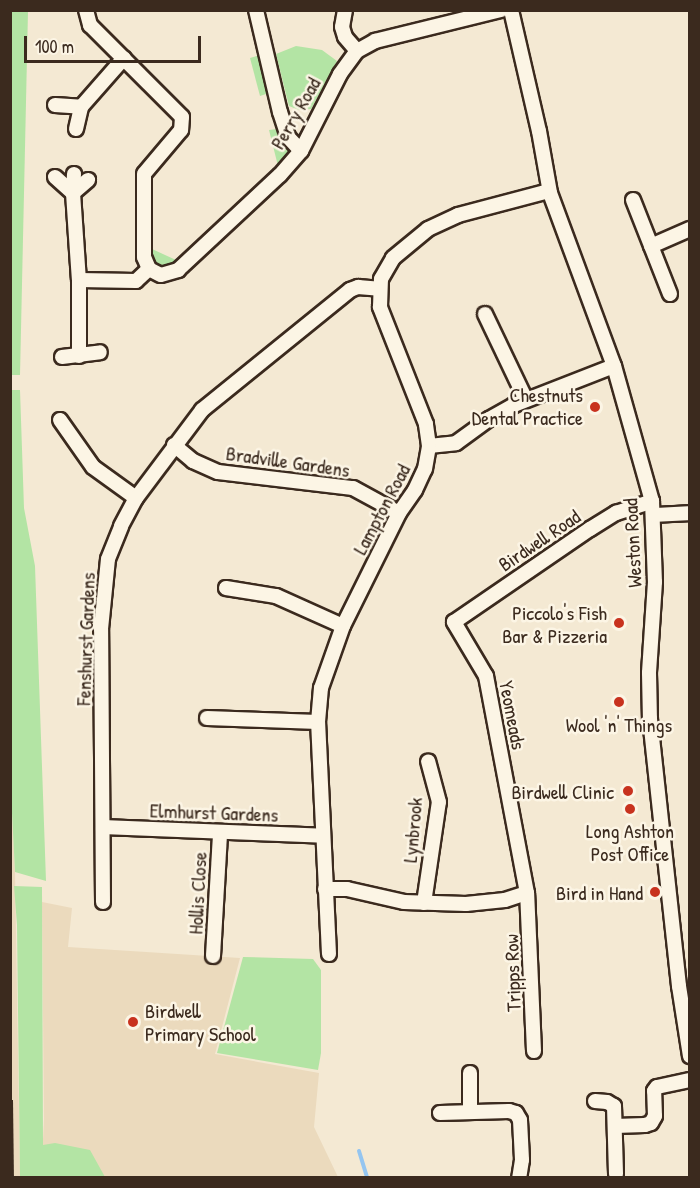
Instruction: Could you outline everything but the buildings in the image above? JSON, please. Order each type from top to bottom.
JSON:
[{"type":"street","points":[[86,10],[90,25],[182,117],[181,130],[144,174],[144,257],[149,269]]},
{"type":"street","points":[[256,10],[280,112],[288,137],[301,151]]},
{"type":"street","points":[[345,10],[342,27],[345,38],[357,51]]},
{"type":"street","name":"Perry Road","points":[[79,280],[136,281],[149,269],[161,275],[178,270],[280,175],[301,151],[340,74],[357,51],[375,41],[501,10]]},
{"type":"street","name":"Weston Road","points":[[511,10],[539,131],[549,191],[614,366],[653,508],[655,582],[649,697],[689,1050]]},
{"type":"street","points":[[76,129],[81,107],[124,58]]},
{"type":"street","points":[[56,105],[81,107]]},
{"type":"street","points":[[74,174],[73,193],[79,280],[79,356]]},
{"type":"street","points":[[55,177],[73,193]]},
{"type":"street","points":[[73,193],[88,180]]},
{"type":"street","points":[[379,289],[381,279],[393,258],[428,230],[458,215],[549,191]]},
{"type":"street","points":[[633,200],[670,294]]},
{"type":"street","points":[[651,246],[690,229]]},
{"type":"street","name":"Fenshurst Gardens","points":[[103,902],[103,594],[108,559],[136,498],[202,410],[329,305],[358,287],[379,289]]},
{"type":"street","name":"Lampton Road","points":[[330,954],[318,723],[321,688],[343,626],[399,513],[425,469],[429,446],[426,424],[380,307],[379,289]]},
{"type":"street","points":[[485,314],[526,400]]},
{"type":"street","points":[[62,357],[100,352]]},
{"type":"street","points":[[429,446],[456,443],[489,419],[526,400],[614,366]]},
{"type":"street","points":[[60,420],[93,466],[136,498]]},
{"type":"street","name":"Bradville Gardens","points":[[174,445],[193,461],[218,472],[353,488],[399,513]]},
{"type":"street","name":"Birdwell Road","points":[[454,622],[616,513],[653,508],[690,513]]},
{"type":"street","points":[[226,588],[276,596],[343,626]]},
{"type":"street","name":"Yeomeads","points":[[454,622],[486,676],[527,893]]},
{"type":"street","points":[[207,718],[318,723]]},
{"type":"street","name":"Lynbrook","points":[[423,903],[439,802],[428,761]]},
{"type":"street","name":"Elmhurst Gardens","points":[[103,827],[323,836]]},
{"type":"street","name":"Hollis Close","points":[[213,956],[220,832]]},
{"type":"street","points":[[325,889],[346,888],[385,898],[423,903],[485,903],[527,893]]},
{"type":"street","name":"Tripps Row","points":[[527,893],[534,1051]]},
{"type":"street","points":[[470,1073],[470,1111]]},
{"type":"street","points":[[615,1126],[651,1123],[655,1116],[654,1091],[657,1087],[690,1080]]},
{"type":"street","points":[[595,1101],[607,1102],[614,1106],[616,1173]]},
{"type":"street","points":[[440,1113],[470,1111],[516,1113],[519,1120],[522,1160],[519,1178]]},
{"type":"street","points":[[522,1160],[528,1178]]},
{"type":"shaded area","points":[[10,774],[15,872],[20,1178],[10,1177]]},
{"type":"shaded area","name":"Birdwell Primary School","points":[[42,902],[72,908],[68,947],[240,958],[215,1054],[319,1073],[314,1127],[338,1177],[41,1178],[44,1120]]},
{"type":"green space","points":[[10,11],[28,11],[20,375],[11,375]]},
{"type":"green space","points":[[296,46],[322,50],[337,61],[311,109],[299,110],[289,106],[276,54]]},
{"type":"green space","points":[[260,55],[269,93],[260,96],[250,58]]},
{"type":"green space","points":[[277,129],[279,139],[289,150],[287,158],[278,166],[269,130]]},
{"type":"green space","points":[[148,249],[176,260],[171,266],[157,265],[152,261]]},
{"type":"green space","points":[[10,390],[20,390],[24,508],[35,566],[46,881],[15,872],[10,774]]},
{"type":"green space","points":[[14,886],[42,887],[43,1145],[55,1143],[90,1150],[105,1177],[20,1177],[17,925]]},
{"type":"green space","points":[[243,957],[313,959],[321,970],[321,1053],[318,1070],[217,1053]]},
{"type":"waterway","points":[[359,1151],[367,1178]]},
{"type":"railway","points":[[10,1100],[11,1178]]},
{"type":"place","name":"Chestnuts Dental Practice","points":[[595,407]]},
{"type":"place","name":"Piccolo's Fish Bar & Pizzeria","points":[[619,623]]},
{"type":"place","name":"Wool 'n' Things","points":[[619,702]]},
{"type":"place","name":"Birdwell Clinic","points":[[628,791]]},
{"type":"place","name":"Long Ashton Post Office","points":[[630,809]]},
{"type":"place","name":"Bird in Hand","points":[[655,892]]},
{"type":"place","name":"Birdwell Primary School","points":[[133,1022]]}]
